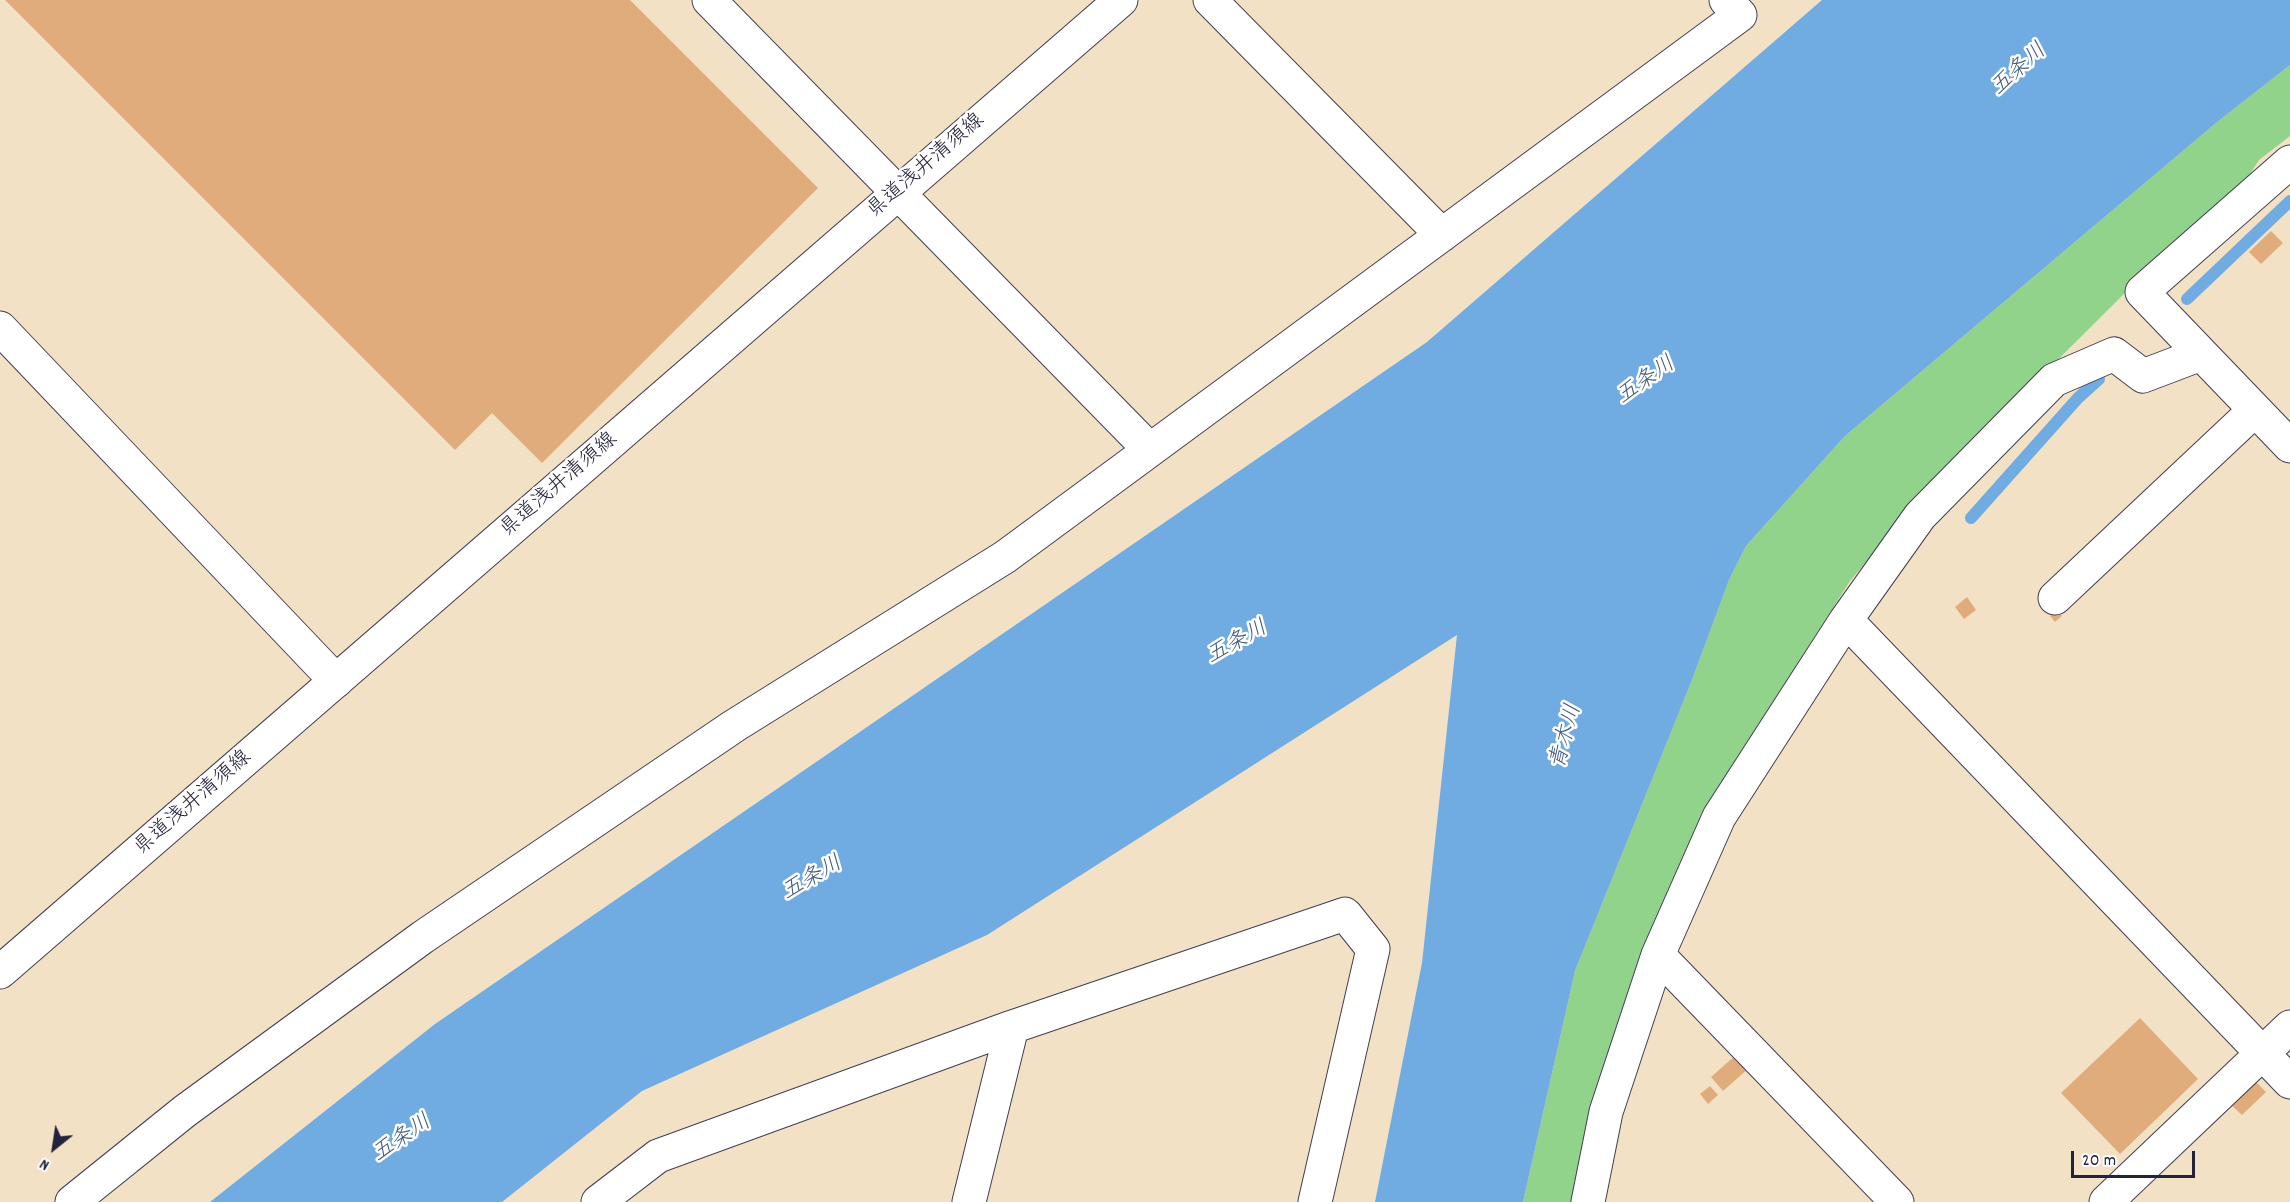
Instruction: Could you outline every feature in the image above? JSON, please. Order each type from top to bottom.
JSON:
[{"type":"street","points":[[709,0],[1150,450]]},
{"type":"street","name":"県道浅井清須線","points":[[0,972],[1121,0]]},
{"type":"street","points":[[1210,0],[1442,235]]},
{"type":"street","points":[[72,1202],[185,1112],[423,937],[734,726],[1005,557],[1740,15],[1726,0]]},
{"type":"street","points":[[2290,162],[2142,292],[2290,446]]},
{"type":"street","points":[[0,328],[336,681]]},
{"type":"street","points":[[1588,1202],[1606,1112],[1658,955],[1719,817],[1846,620],[1920,516],[2054,380],[2114,354],[2143,376],[2201,354]]},
{"type":"street","points":[[2055,598],[2255,410]]},
{"type":"street","points":[[1846,620],[2290,1082]]},
{"type":"street","points":[[598,1202],[657,1156],[1012,1027],[1346,914],[1373,949],[1315,1202]]},
{"type":"street","points":[[1658,955],[1898,1202]]},
{"type":"street","points":[[969,1202],[1012,1027]]},
{"type":"street","points":[[2106,1202],[2290,1027]]},
{"type":"green space","points":[[2290,65],[2290,136],[2259,160],[2244,183],[2144,274],[1926,491],[1850,581],[1702,813],[1639,961],[1581,1202],[1523,1202],[1575,971],[1692,680],[1729,580],[1746,546],[1845,436],[2216,123]]},
{"type":"water","points":[[1822,0],[2290,0],[2290,65],[2216,123],[1845,436],[1746,546],[1729,580],[1692,680],[1575,971],[1523,1202],[1375,1202],[1422,963],[1457,635],[987,935],[642,1091],[502,1202],[210,1202],[435,1024],[1427,342]]},
{"type":"building","points":[[5,0],[630,0],[818,188],[542,463],[492,413],[455,450]]},
{"type":"building","points":[[2271,231],[2283,243],[2261,264],[2249,252]]},
{"type":"building","points":[[1967,597],[1976,610],[1964,619],[1955,607]]},
{"type":"building","points":[[2057,610],[2062,616],[2055,622],[2050,616]]},
{"type":"building","points":[[2140,1018],[2198,1079],[2120,1154],[2061,1093]]},
{"type":"building","points":[[1737,1054],[1749,1068],[1723,1091],[1711,1077]]},
{"type":"building","points":[[2253,1079],[2266,1092],[2242,1115],[2229,1103]]},
{"type":"building","points":[[1710,1086],[1718,1095],[1708,1104],[1700,1094]]},
{"type":"waterway","points":[[2187,299],[2290,201]]},
{"type":"waterway","points":[[1971,518],[2078,398],[2099,379]]},
{"type":"water label","name":"五条川","points":[[2020,71]]},
{"type":"water label","name":"五条川","points":[[1647,382]]},
{"type":"water label","name":"五条川","points":[[1238,644]]},
{"type":"water label","name":"青木川","points":[[1568,737]]},
{"type":"water label","name":"五条川","points":[[813,880]]},
{"type":"water label","name":"五条川","points":[[403,1140]]}]
